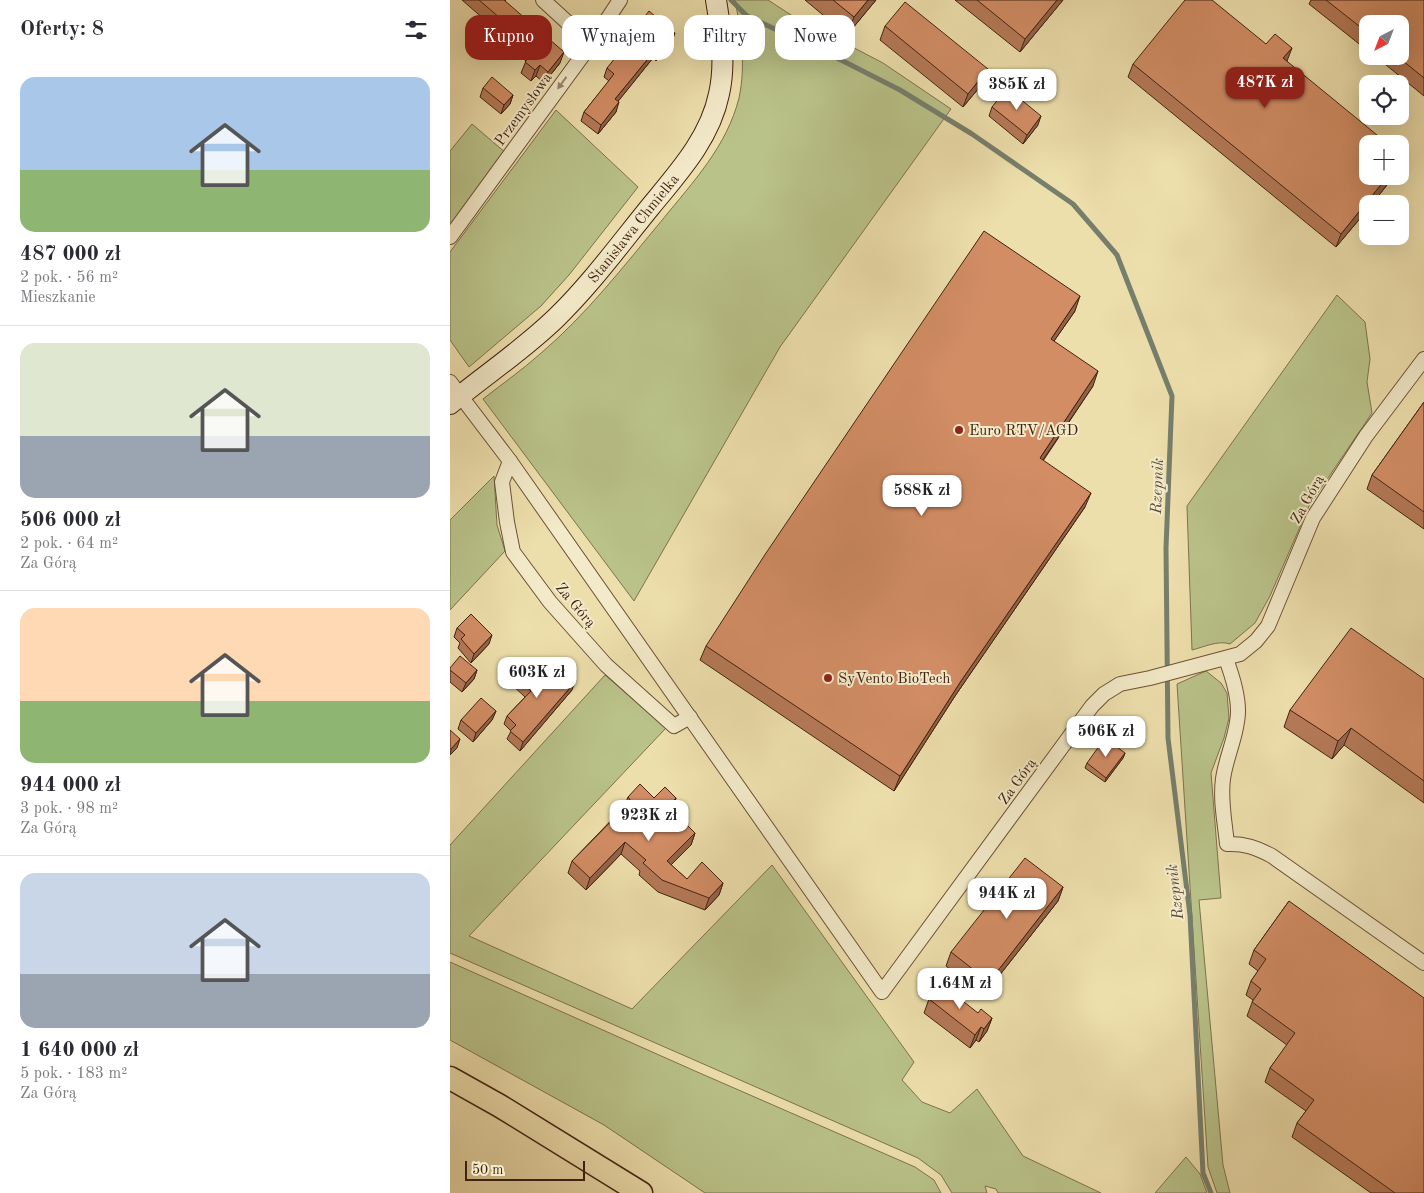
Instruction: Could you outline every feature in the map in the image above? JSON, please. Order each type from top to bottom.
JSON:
[{"type":"main road","points":[[450,1078],[500,1106],[641,1193]]},
{"type":"street","points":[[542,0],[562,18]]},
{"type":"street","name":"Przemysłowa","points":[[610,15],[620,0]]},
{"type":"street","name":"Stanisława Chmielka","points":[[453,394],[533,339],[577,297],[698,147],[713,117],[720,94],[722,34],[716,0]]},
{"type":"street","name":"Przemysłowa","points":[[450,237],[579,60]]},
{"type":"street","name":"Za Górą","points":[[453,394],[510,461],[882,992],[1092,706],[1104,694],[1120,684],[1226,659],[1240,654],[1256,641],[1268,626],[1313,518],[1366,436],[1424,359]]},
{"type":"street","name":"Za Górą","points":[[510,461],[502,482],[513,552],[550,602],[606,665],[674,726],[690,717]]},
{"type":"street","points":[[1226,659],[1234,683],[1238,711],[1234,737],[1226,762],[1222,790],[1227,844],[1239,843],[1248,845],[1272,856],[1424,963]]},
{"type":"green space","points":[[735,0],[768,0],[791,15],[775,15],[775,60],[855,60],[855,48],[883,63],[951,109],[780,347],[634,601],[483,399],[540,354],[589,307],[686,191],[718,148],[734,115],[739,98],[742,60],[765,60],[765,15],[738,15]]},
{"type":"green space","points":[[556,110],[638,187],[569,275],[541,306],[469,367],[450,340],[450,252]]},
{"type":"green space","points":[[472,124],[507,154],[450,230],[450,151]]},
{"type":"green space","points":[[1337,295],[1365,322],[1370,359],[1367,382],[1372,413],[1309,506],[1270,596],[1255,623],[1230,644],[1216,643],[1192,650],[1187,506]]},
{"type":"green space","points":[[494,476],[497,525],[505,551],[450,610],[450,520]]},
{"type":"green space","points":[[1206,671],[1221,683],[1227,693],[1229,718],[1211,773],[1221,898],[1199,900],[1223,1165],[1230,1193],[1217,1193],[1208,1167],[1177,684]]},
{"type":"green space","points":[[605,675],[666,728],[469,936],[632,1009],[772,865],[914,1062],[902,1080],[922,1102],[950,1113],[977,1089],[1023,1156],[1101,1193],[998,1193],[996,1189],[985,1186],[987,1193],[952,1193],[941,1175],[918,1158],[450,953],[450,845]]},
{"type":"green space","points":[[450,962],[915,1167],[934,1180],[941,1193],[705,1193],[604,1125],[450,1040]]},
{"type":"green space","points":[[1186,1157],[1200,1174],[1207,1193],[1155,1193]]},
{"type":"building","points":[[479,0],[504,0],[521,15],[496,15]]},
{"type":"building","points":[[833,0],[868,0],[855,16]]},
{"type":"building","points":[[977,0],[1057,0],[1025,39]]},
{"type":"building","points":[[1185,0],[1212,0],[1266,44],[1275,34],[1292,48],[1283,58],[1359,120],[1359,125],[1365,125],[1377,135],[1359,135],[1359,185],[1381,185],[1373,195],[1359,195],[1359,212],[1341,234],[1133,64]]},
{"type":"building","points":[[1326,0],[1424,0],[1424,78],[1408,65],[1409,15],[1359,15],[1359,26]]},
{"type":"building","points":[[905,2],[988,69],[968,94],[885,26]]},
{"type":"building","points":[[649,11],[654,15],[646,15]]},
{"type":"building","points":[[552,42],[562,50],[562,54],[548,72],[540,65],[535,70],[525,62],[527,60],[552,60]]},
{"type":"building","points":[[614,60],[647,60],[615,99],[619,102],[601,125],[584,112],[614,74],[607,68]]},
{"type":"building","points":[[492,77],[513,95],[504,105],[483,88]]},
{"type":"building","points":[[1007,88],[1041,116],[1027,135],[992,107]]},
{"type":"building","name":"Euro RTV/AGD","points":[[984,231],[1080,296],[1051,339],[1098,371],[1040,458],[1091,493],[961,681],[900,776],[706,646],[766,553]]},
{"type":"building","points":[[1424,402],[1424,512],[1372,475]]},
{"type":"building","points":[[471,614],[492,635],[474,654],[461,639],[465,635],[457,628]]},
{"type":"building","points":[[1351,628],[1424,679],[1424,781],[1351,728],[1338,741],[1290,710]]},
{"type":"building","points":[[460,656],[477,670],[466,683],[450,670]]},
{"type":"building","points":[[524,663],[545,682],[558,667],[575,682],[523,742],[510,731],[516,725],[507,716],[531,691],[513,675]]},
{"type":"building","points":[[481,698],[496,711],[476,733],[461,720]]},
{"type":"building","points":[[450,730],[460,739],[451,749],[450,749]]},
{"type":"building","points":[[1105,738],[1125,753],[1106,778],[1087,763]]},
{"type":"building","points":[[640,784],[654,798],[665,787],[676,798],[668,806],[695,833],[667,861],[687,879],[702,862],[723,883],[709,898],[662,880],[643,863],[646,860],[625,842],[590,878],[572,861],[631,801],[628,797]]},
{"type":"building","points":[[1025,858],[1063,887],[989,982],[951,952]]},
{"type":"building","points":[[1289,901],[1424,998],[1424,1193],[1395,1193],[1297,1123],[1314,1100],[1270,1068],[1295,1033],[1252,1002],[1261,989],[1251,981],[1266,959],[1254,950]]},
{"type":"building","points":[[941,984],[978,1013],[981,1009],[992,1018],[984,1029],[981,1027],[975,1035],[929,999]]},
{"type":"waterway","name":"Rzepnik","points":[[731,0],[747,16],[900,90],[972,134],[1073,204],[1117,255],[1172,396],[1166,548],[1168,738],[1190,915],[1203,1173],[1211,1193]]},
{"type":"place","name":"Euro RTV/AGD","points":[[959,430]]},
{"type":"place","name":"SyVento BioTech","points":[[828,678]]}]
